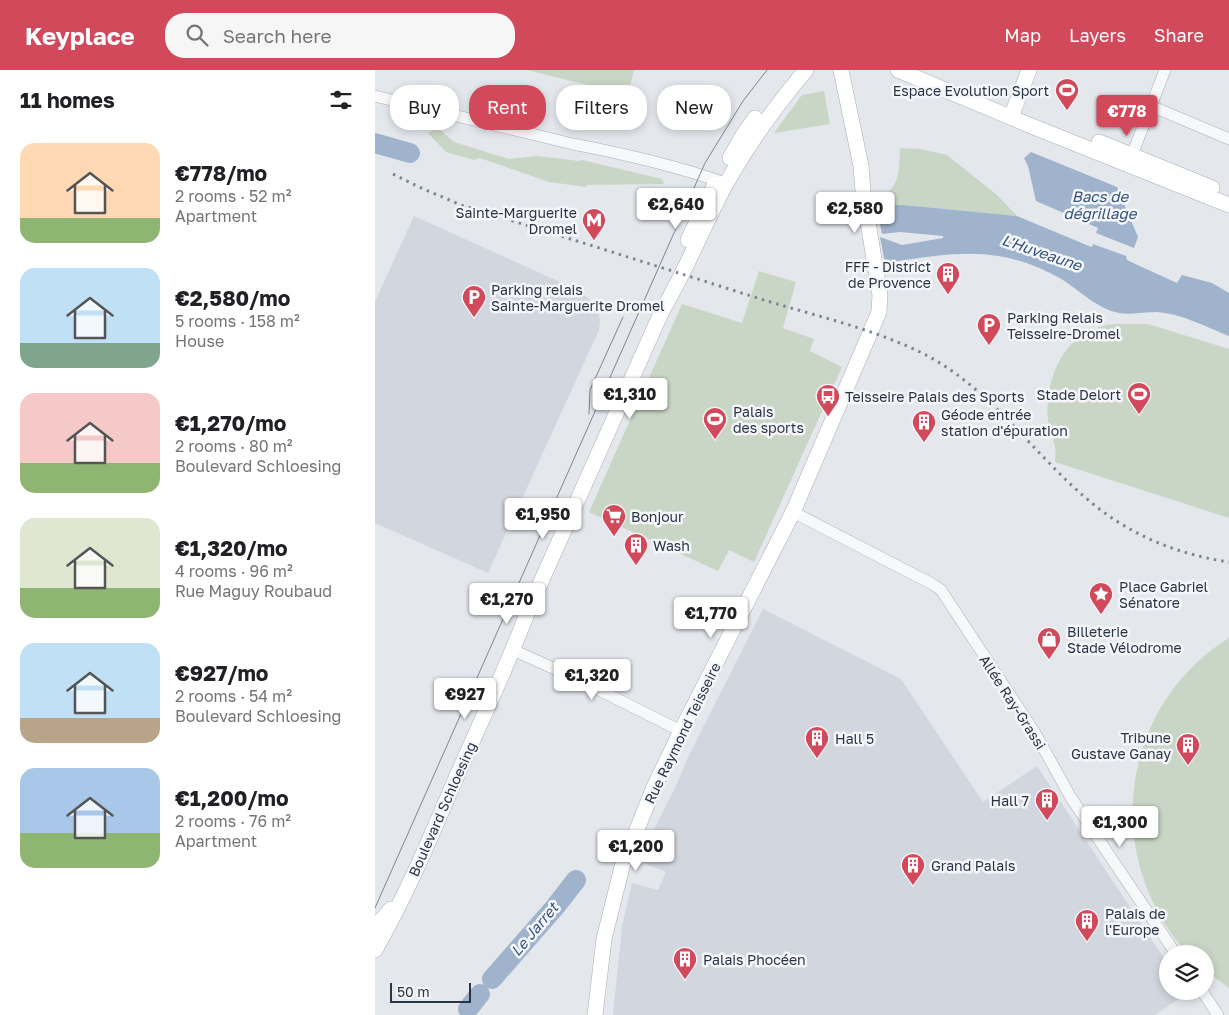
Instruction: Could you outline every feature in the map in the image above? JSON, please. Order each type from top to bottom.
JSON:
[{"type":"street","name":"Boulevard Schloesing","points":[[722,182],[743,135],[773,93],[794,70]]},
{"type":"street","name":"Boulevard Schloesing","points":[[375,950],[403,896],[513,650],[528,611],[662,311],[670,281],[699,216],[756,134],[806,70]]},
{"type":"street","points":[[831,70],[853,168],[863,192]]},
{"type":"street","points":[[841,70],[861,166],[863,192]]},
{"type":"street","points":[[898,70],[1012,113],[1133,155],[1229,195]]},
{"type":"street","points":[[1012,113],[1029,70]]},
{"type":"street","points":[[1133,155],[1165,70]]},
{"type":"street","points":[[375,96],[573,144],[597,147],[650,160],[722,182]]},
{"type":"street","points":[[1151,106],[1229,139]]},
{"type":"street","points":[[1012,113],[1229,205]]},
{"type":"street","name":"Rue Raymond Teisseire","points":[[595,1015],[604,939],[622,867],[654,787],[793,512],[879,312],[880,295],[877,270],[863,192]]},
{"type":"street","name":"Allée Ray-Grassi","points":[[793,512],[941,590],[1035,733],[1070,796],[1170,945]]},
{"type":"street","points":[[513,650],[575,678],[681,731]]},
{"type":"street","name":"Boulevard Schloesing","points":[[375,927],[403,896]]},
{"type":"street","points":[[1208,1000],[1218,1015]]},
{"type":"shaded area","points":[[414,216],[580,291],[592,302],[600,320],[599,330],[488,573],[375,523],[375,302]]},
{"type":"shaded area","points":[[763,609],[901,679],[983,802],[1037,766],[1159,951],[1159,1000],[1177,1000],[1155,1015],[613,1015],[622,927],[632,883],[658,890],[666,872],[641,862],[648,841],[675,788],[690,753]]},
{"type":"green space","points":[[527,70],[634,70],[630,85],[588,85]]},
{"type":"green space","points":[[824,91],[830,124],[774,133],[802,95]]},
{"type":"green space","points":[[432,130],[440,130],[454,142],[509,159],[538,156],[582,160],[662,179],[664,184],[586,185],[587,187],[549,182],[480,158],[474,160],[446,152],[428,133]]},
{"type":"green space","points":[[900,148],[920,149],[947,155],[997,195],[1017,216],[904,205],[876,205],[875,198],[890,191],[897,179]]},
{"type":"green space","name":"Palais des sports","points":[[759,271],[796,282],[783,328],[814,339],[810,351],[842,367],[754,562],[729,550],[718,571],[589,512],[682,304],[742,323]]},
{"type":"green space","name":"Stade Delort","points":[[1115,324],[1148,324],[1229,349],[1229,518],[1055,462],[1055,445],[1048,421],[1048,404],[1050,387],[1055,372],[1062,357],[1071,345],[1083,335],[1098,327]]},
{"type":"green space","name":"Tribune Gustave Ganay","points":[[1229,638],[1229,988],[1214,977],[1214,945],[1181,945],[1160,916],[1142,874],[1133,830],[1134,786],[1144,743],[1164,703],[1192,667]]},
{"type":"water","name":"Bacs de dégrillage","points":[[1031,152],[1117,187],[1138,237],[1134,248],[1096,233],[1098,228],[1036,201],[1028,166],[1024,158]]},
{"type":"water","points":[[876,205],[904,205],[1017,216],[1089,246],[1092,247],[1093,244],[1126,256],[1127,260],[1177,283],[1182,275],[1212,283],[1229,293],[1229,336],[1194,321],[1167,313],[1124,314],[1111,311],[1097,304],[1063,280],[1040,268],[1018,260],[975,254],[954,254],[885,263],[880,237],[902,245],[943,238],[943,236],[900,232],[882,234]]},
{"type":"waterway","name":"L'Huveaune","points":[[375,143],[410,153]]},
{"type":"waterway","name":"Le Jarret","points":[[492,979],[576,880]]},
{"type":"waterway","name":"Le Jarret","points":[[468,1009],[480,994]]},
{"type":"tram line","points":[[375,908],[705,163],[743,101],[767,70]]},
{"type":"tram line","points":[[589,414],[590,390],[623,317]]},
{"type":"railway","points":[[393,174],[461,205],[858,328],[920,352],[946,367],[971,385],[1079,492],[1116,521],[1146,538],[1178,550],[1229,562]]},
{"type":"place","name":"Espace Evolution Sport","points":[[1067,111]]},
{"type":"place","name":"Sainte-Marguerite Dromel","points":[[594,241]]},
{"type":"place","name":"FFF - District de Provence","points":[[948,295]]},
{"type":"place","name":"Parking relais Sainte-Marguerite Dromel","points":[[474,318]]},
{"type":"place","name":"Parking Relais Teisseire-Dromel","points":[[989,346]]},
{"type":"place","name":"Stade Delort","points":[[1139,415]]},
{"type":"place","name":"Teisseire Palais des Sports","points":[[828,417]]},
{"type":"place","name":"Palais des sports","points":[[715,440]]},
{"type":"place","name":"Géode entrée station d'épuration","points":[[924,443]]},
{"type":"place","name":"Bonjour","points":[[614,537]]},
{"type":"place","name":"Wash","points":[[636,566]]},
{"type":"place","name":"Place Gabriel Sénatore","points":[[1101,615]]},
{"type":"place","name":"Billeterie Stade Vélodrome","points":[[1049,660]]},
{"type":"place","name":"Hall 5","points":[[817,759]]},
{"type":"place","name":"Tribune Gustave Ganay","points":[[1188,766]]},
{"type":"place","name":"Hall 7","points":[[1047,821]]},
{"type":"place","name":"Grand Palais","points":[[913,886]]},
{"type":"place","name":"Palais de l'Europe","points":[[1087,942]]},
{"type":"place","name":"Palais Phocéen","points":[[685,980]]}]
